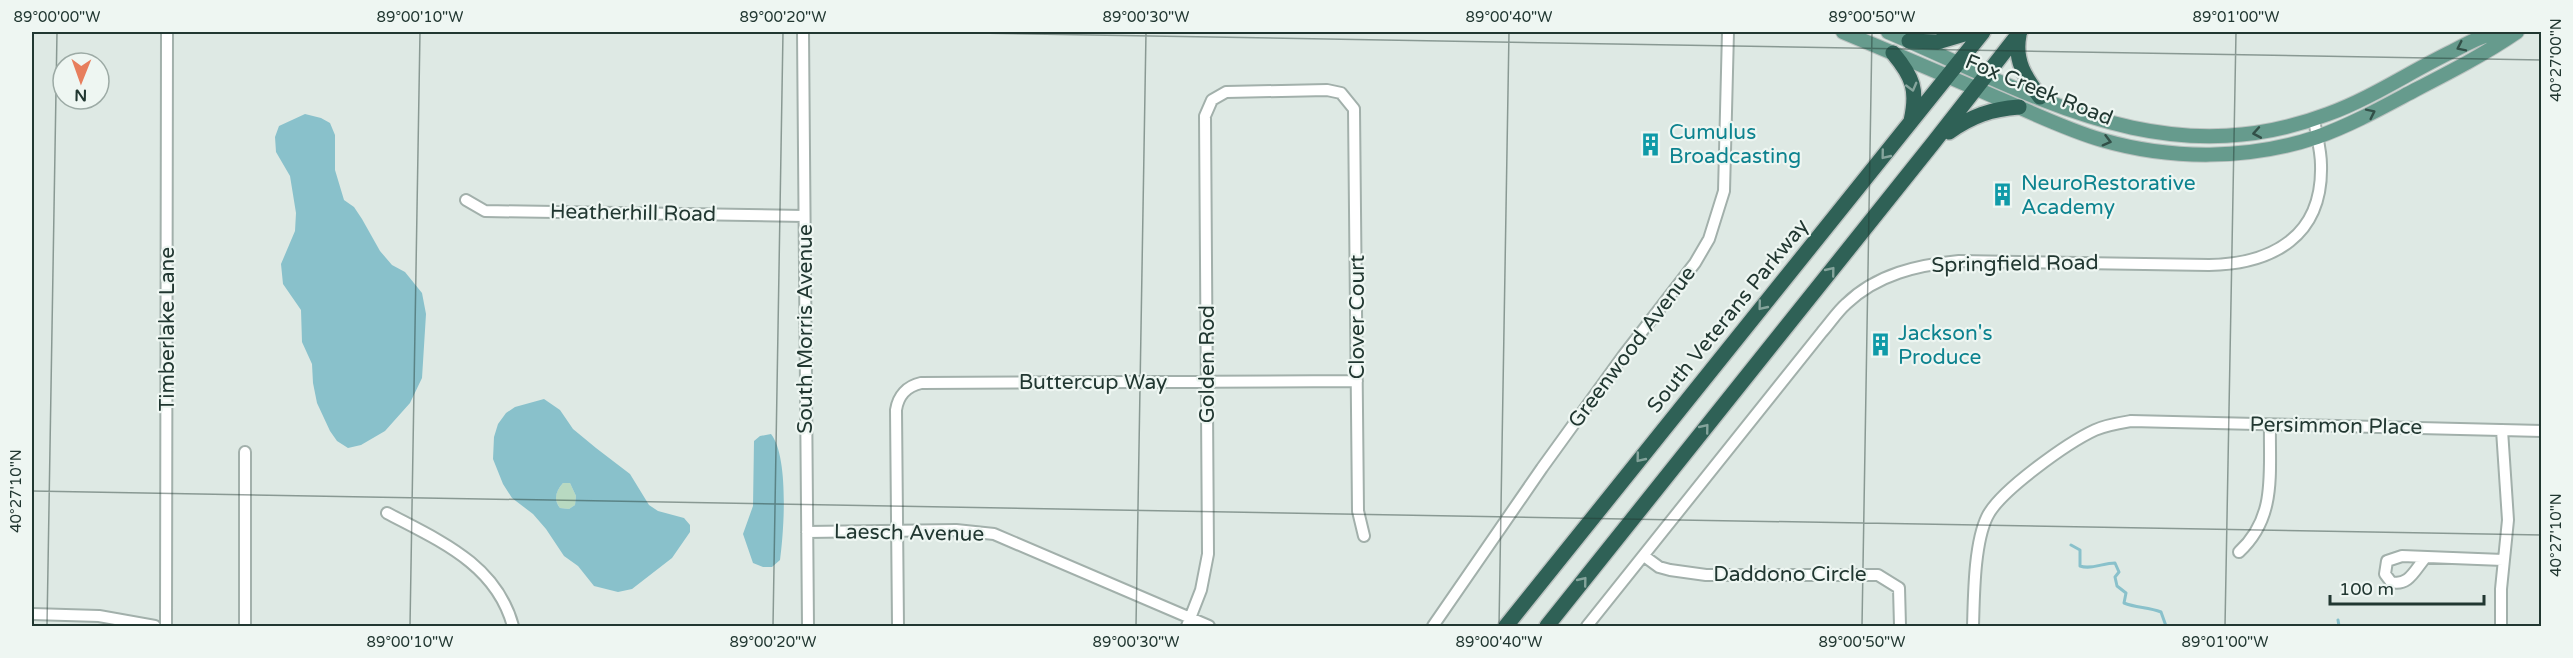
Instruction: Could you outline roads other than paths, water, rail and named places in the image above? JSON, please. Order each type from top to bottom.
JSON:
[{"type":"highway","points":[[1909,41],[1937,42],[1971,32]]},
{"type":"highway","name":"South Veterans Parkway","points":[[1506,627],[1983,32]]},
{"type":"highway","points":[[1547,627],[1977,89],[2020,32]]},
{"type":"highway","points":[[2020,32],[2017,58],[2026,80],[2040,98]]},
{"type":"highway","points":[[1893,53],[1905,67],[1914,90],[1915,100],[1910,125]]},
{"type":"highway","points":[[1934,142],[1983,112],[2019,107]]},
{"type":"main road","name":"Fox Creek Road","points":[[1843,32],[2102,140],[2162,152],[2228,153],[2282,146],[2317,136],[2368,115],[2493,49],[2517,32]]},
{"type":"main road","name":"Fox Creek Road","points":[[1888,32],[2090,118],[2163,135],[2213,137],[2247,134],[2314,119],[2372,94],[2489,34],[2499,32]]},
{"type":"street","name":"Timberlake Lane","points":[[166,627],[167,32]]},
{"type":"street","name":"South Morris Avenue","points":[[803,32],[808,627]]},
{"type":"street","name":"Greenwood Avenue","points":[[1433,627],[1542,468],[1701,254],[1709,239],[1722,203],[1725,178],[1728,32]]},
{"type":"street","name":"Golden Rod","points":[[1188,622],[1203,584],[1208,554],[1205,116],[1212,100],[1221,93],[1230,91],[1327,90],[1341,93],[1348,100]]},
{"type":"street","name":"Clover Court","points":[[1348,100],[1355,113],[1358,511],[1364,536]]},
{"type":"street","name":"Springfield Road","points":[[1587,627],[1822,333],[1847,303],[1871,285],[1898,272],[1920,266],[1959,261],[2209,265],[2250,262],[2288,244],[2300,232],[2316,204],[2321,168],[2314,119]]},
{"type":"street","name":"Heatherhill Road","points":[[466,200],[485,211],[804,216]]},
{"type":"street","name":"Buttercup Way","points":[[897,530],[896,410],[904,392],[921,383],[1358,381]]},
{"type":"street","name":"Persimmon Place","points":[[1973,627],[1982,535],[1988,516],[2000,499],[2022,480],[2096,429],[2131,421],[2541,431]]},
{"type":"street","points":[[2239,552],[2260,528],[2267,509],[2270,425]]},
{"type":"street","points":[[2501,627],[2503,560],[2508,520],[2502,430]]},
{"type":"street","points":[[245,452],[245,627]]},
{"type":"street","points":[[387,513],[453,548],[472,561],[501,596],[513,627]]},
{"type":"street","points":[[897,530],[898,627]]},
{"type":"street","name":"Laesch Avenue","points":[[807,532],[969,530],[1006,538],[1188,622],[1209,627]]},
{"type":"street","name":"Daddono Circle","points":[[1644,556],[1651,562],[1670,570],[1706,575],[1878,574],[1899,588],[1900,627]]},
{"type":"street","points":[[2426,557],[2503,560]]},
{"type":"street","points":[[32,614],[99,616],[155,627]]},
{"type":"water","points":[[305,114],[330,123],[335,135],[335,170],[344,200],[354,207],[380,251],[392,265],[405,272],[422,293],[426,314],[422,378],[410,403],[385,431],[361,445],[348,448],[337,441],[330,431],[317,403],[312,364],[302,342],[301,310],[283,284],[281,264],[295,231],[296,213],[290,176],[276,152],[275,137],[279,126]]},
{"type":"water","points":[[544,399],[560,410],[573,429],[630,474],[649,505],[658,511],[684,518],[690,525],[690,532],[672,558],[632,589],[618,592],[594,586],[578,566],[564,556],[533,514],[512,498],[503,484],[493,459],[494,437],[498,424],[506,413],[515,407]],"holes":[[[563,483],[570,483],[576,496],[575,505],[569,509],[560,508],[556,498],[557,492]]]},
{"type":"water","points":[[771,434],[781,459],[784,495],[783,531],[780,560],[772,567],[763,567],[753,563],[743,534],[753,506],[754,441],[760,436]]},
{"type":"waterway","points":[[2071,545],[2080,550],[2080,566],[2115,563],[2119,572],[2115,577],[2117,586],[2126,593],[2124,603],[2161,612],[2166,626]]},
{"type":"waterway","points":[[2338,620],[2339,626]]},
{"type":"place","name":"Cumulus Broadcasting","points":[[1651,144]]},
{"type":"place","name":"NeuroRestorative Academy","points":[[2003,195]]},
{"type":"place","name":"Jackson's Produce","points":[[1880,345]]}]
